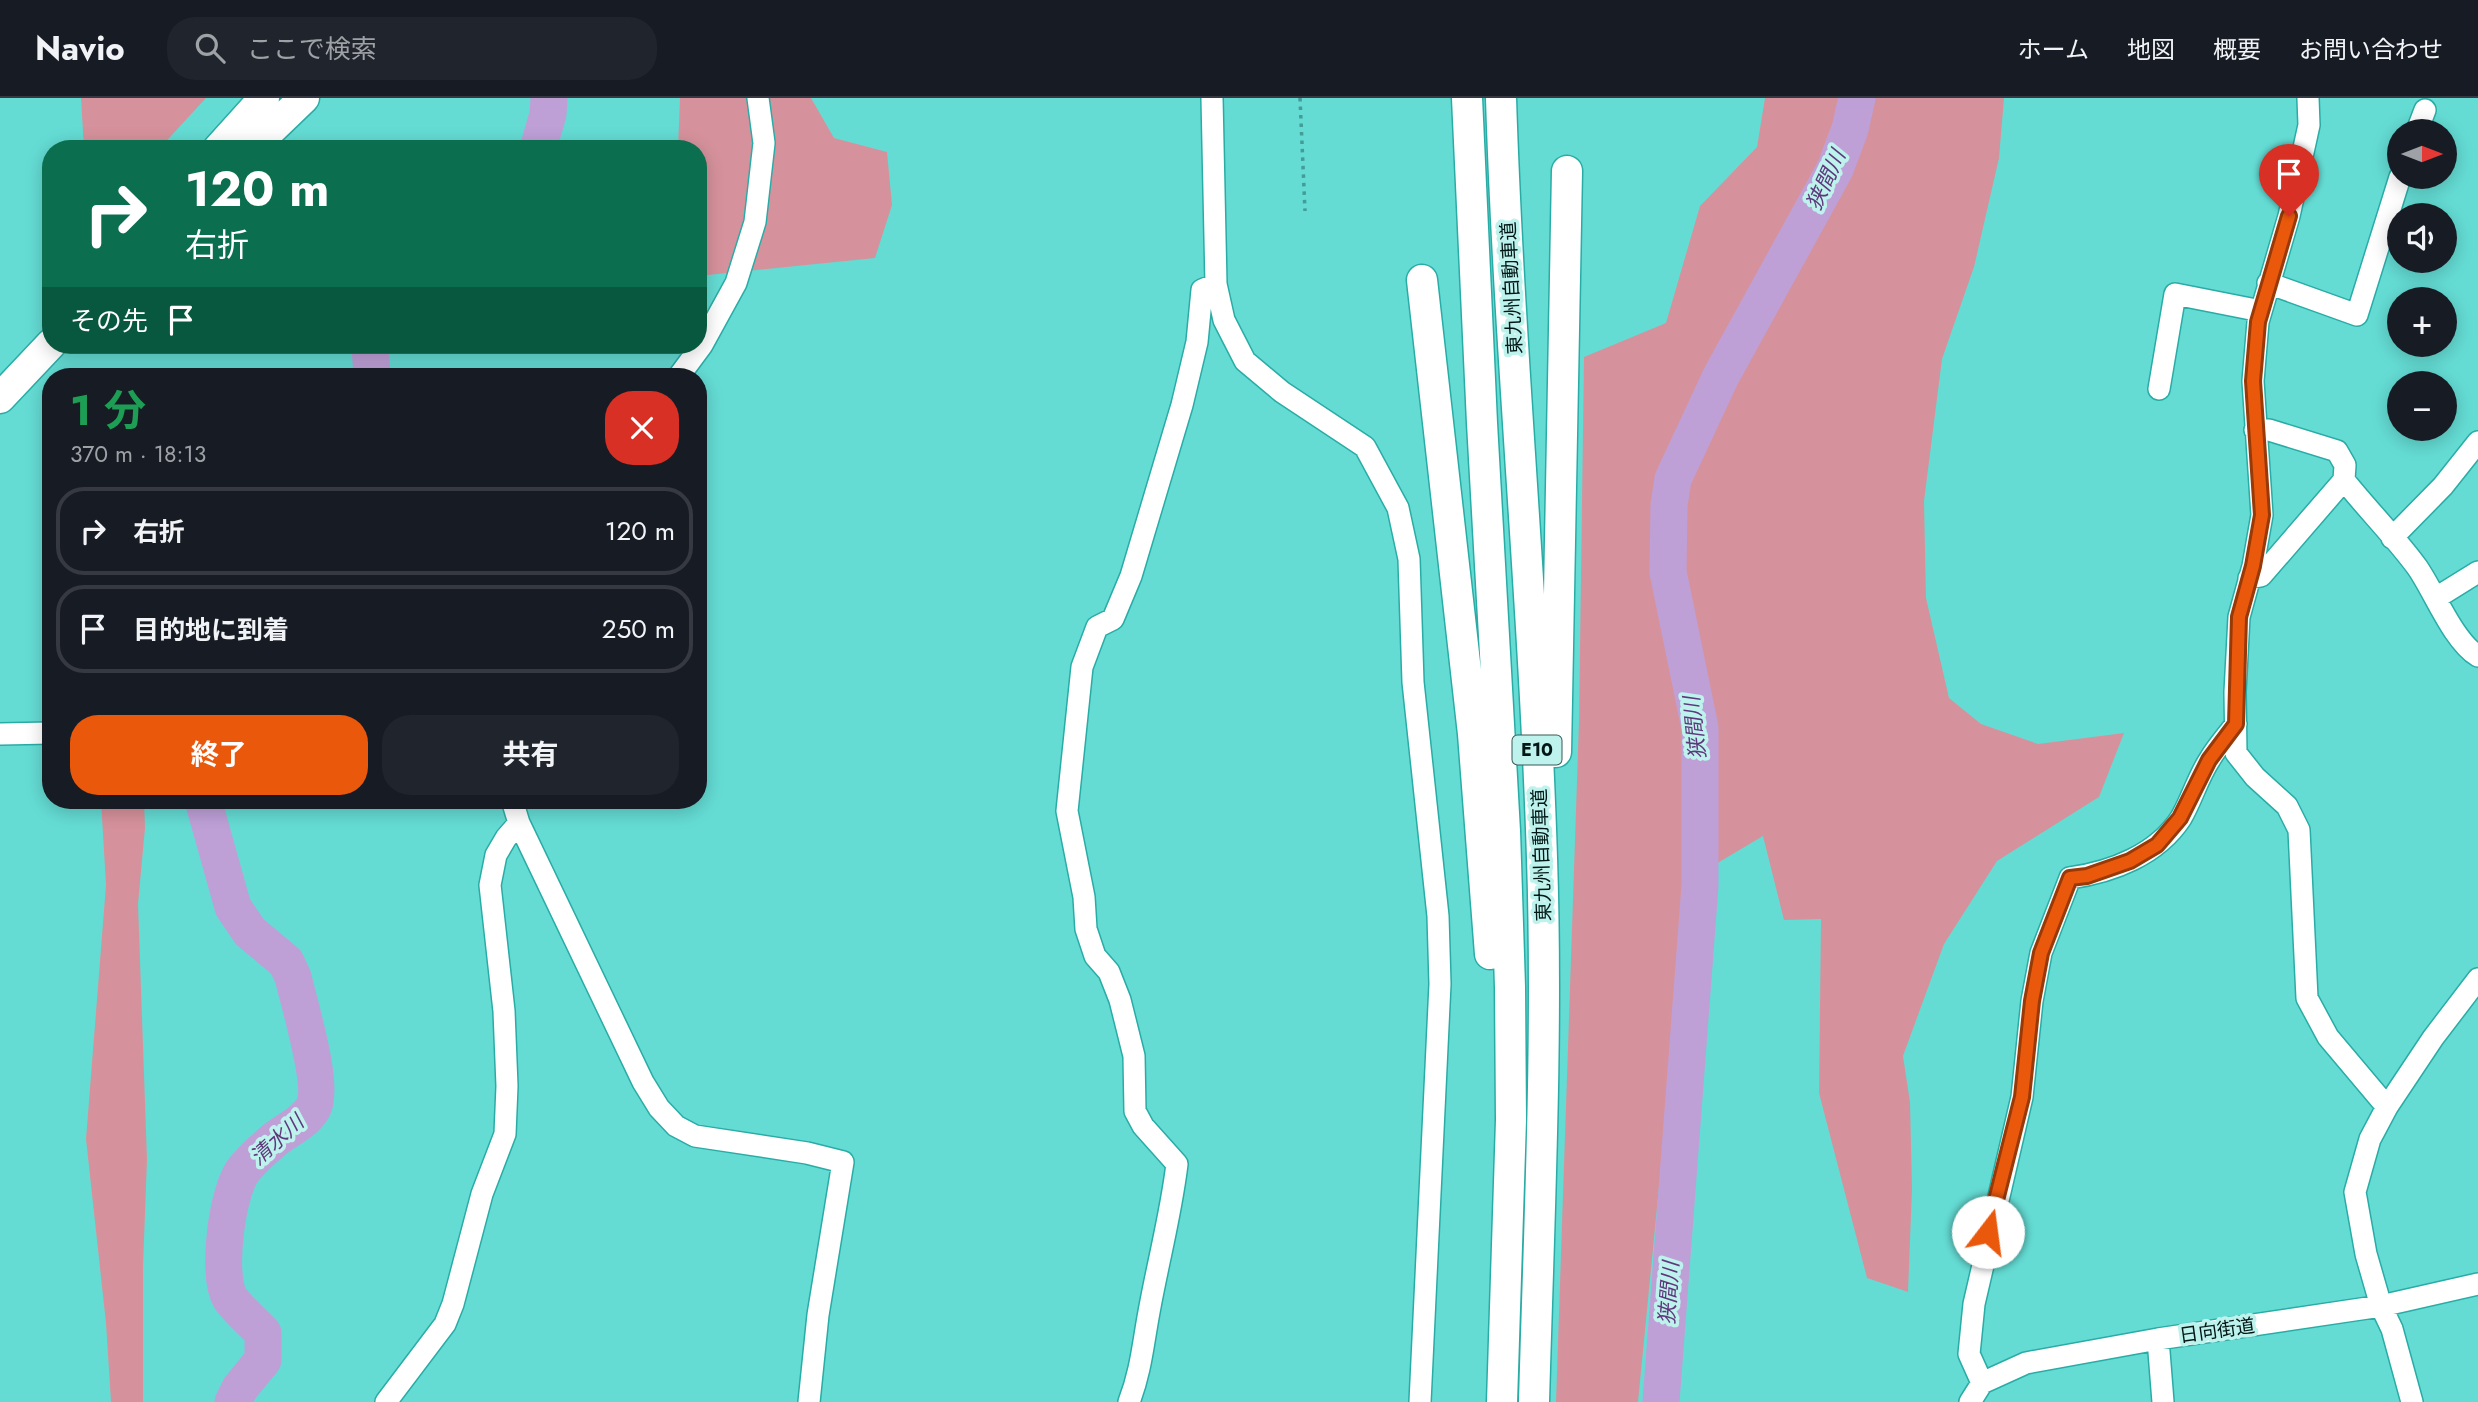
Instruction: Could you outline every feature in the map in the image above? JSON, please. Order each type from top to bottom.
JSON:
[{"type":"highway","points":[[226,140],[264,98]]},
{"type":"highway","points":[[260,140],[304,98]]},
{"type":"highway","name":"東九州自動車道","points":[[1467,98],[1481,410],[1505,831],[1509,961],[1511,1120],[1502,1402]]},
{"type":"highway","name":"東九州自動車道","points":[[1501,98],[1532,629],[1542,859],[1544,996],[1534,1402]]},
{"type":"highway","points":[[1544,996],[1554,823],[1567,171]]},
{"type":"highway","points":[[1422,280],[1473,734],[1487,919],[1504,1353]]},
{"type":"highway","points":[[0,382],[42,338]]},
{"type":"highway","points":[[0,398],[42,354]]},
{"type":"street","points":[[707,336],[736,283],[755,222],[764,143],[758,98]]},
{"type":"street","points":[[1212,98],[1216,284],[1224,320],[1245,361],[1282,393],[1365,447],[1398,508],[1409,559],[1413,682],[1438,916],[1440,984],[1420,1402]]},
{"type":"street","points":[[2308,98],[2309,125],[2301,164],[2289,216],[2260,311],[2253,381],[2262,515],[2239,617],[2236,752],[2255,777],[2287,806],[2299,830],[2307,998],[2328,1037],[2386,1107]]},
{"type":"street","points":[[2422,119],[2425,110]]},
{"type":"street","points":[[2268,283],[2357,315],[2396,189]]},
{"type":"street","points":[[1129,1402],[1140,1373],[1148,1314],[1171,1212],[1177,1164],[1143,1125],[1135,1111],[1134,1056],[1120,1000],[1109,972],[1095,956],[1086,929],[1084,897],[1067,811],[1071,756],[1082,667],[1097,627],[1113,619],[1131,576],[1182,405],[1197,342],[1202,290],[1216,284]]},
{"type":"street","points":[[2158,389],[2175,294],[2260,311]]},
{"type":"street","points":[[2249,578],[2261,576],[2344,480],[2345,466],[2337,451],[2269,430],[2255,430]]},
{"type":"street","points":[[2392,538],[2443,486],[2478,442]]},
{"type":"street","points":[[2344,480],[2417,566],[2471,652],[2478,656]]},
{"type":"street","points":[[2436,598],[2478,572]]},
{"type":"street","points":[[1970,1402],[1982,1382],[1969,1354],[1974,1304],[2022,1097],[2032,1001],[2041,953],[2070,878],[2087,876],[2130,861],[2157,845],[2180,818],[2209,760],[2236,724]]},
{"type":"street","points":[[0,734],[42,733]]},
{"type":"street","points":[[515,809],[643,1082],[659,1108],[676,1126],[695,1136],[807,1153],[843,1162],[818,1315],[809,1402]]},
{"type":"street","points":[[386,1402],[445,1324],[453,1304],[482,1194],[505,1134],[507,1086],[503,1011],[490,885],[496,855],[519,823]]},
{"type":"street","points":[[2412,1402],[2392,1329],[2381,1306],[2366,1254],[2355,1192],[2370,1139],[2386,1107],[2432,1038],[2478,979]]},
{"type":"street","name":"日向街道","points":[[1982,1382],[2026,1363],[2158,1339],[2381,1306],[2478,1284]]},
{"type":"street","points":[[2158,1339],[2163,1402]]},
{"type":"path","points":[[1300,98],[1305,211]]},
{"type":"shaded area","points":[[81,98],[206,98],[167,140],[83,140]]},
{"type":"shaded area","points":[[680,98],[811,98],[834,138],[887,152],[892,205],[875,258],[707,275],[707,140],[678,140]]},
{"type":"shaded area","points":[[1765,98],[2004,98],[1999,158],[1974,267],[1942,359],[1924,501],[1926,598],[1949,698],[1981,724],[2038,744],[2124,733],[2099,797],[1997,861],[1944,944],[1903,1056],[1910,1102],[1912,1189],[1908,1292],[1867,1278],[1819,1093],[1821,919],[1784,920],[1763,836],[1689,880],[1638,1402],[1556,1402],[1579,721],[1584,357],[1666,323],[1700,206],[1757,147]]},
{"type":"shaded area","points":[[102,809],[144,809],[138,904],[147,1159],[143,1267],[143,1402],[111,1402],[106,1323],[86,1139],[106,885]]},
{"type":"waterway","name":"清水川","points":[[541,140],[548,114],[549,98]]},
{"type":"waterway","name":"狭間川","points":[[1661,1402],[1700,886],[1700,728],[1668,572],[1669,505],[1673,479],[1721,376],[1835,169],[1850,129],[1857,98]]},
{"type":"waterway","name":"清水川","points":[[370,354],[371,368]]},
{"type":"waterway","name":"清水川","points":[[206,809],[233,907],[250,932],[286,962],[293,977],[310,1044],[316,1082],[316,1097],[309,1114],[251,1161],[239,1178],[233,1194],[225,1232],[226,1287],[233,1302],[263,1333],[263,1360],[240,1388],[233,1402]]},
{"type":"route","points":[[1988,1232],[2012,1146],[2022,1097],[2032,1001],[2041,953],[2070,878],[2087,876],[2130,861],[2157,845],[2180,818],[2209,760],[2236,724],[2239,617],[2253,566],[2262,515],[2253,381],[2258,322],[2289,216]]}]
